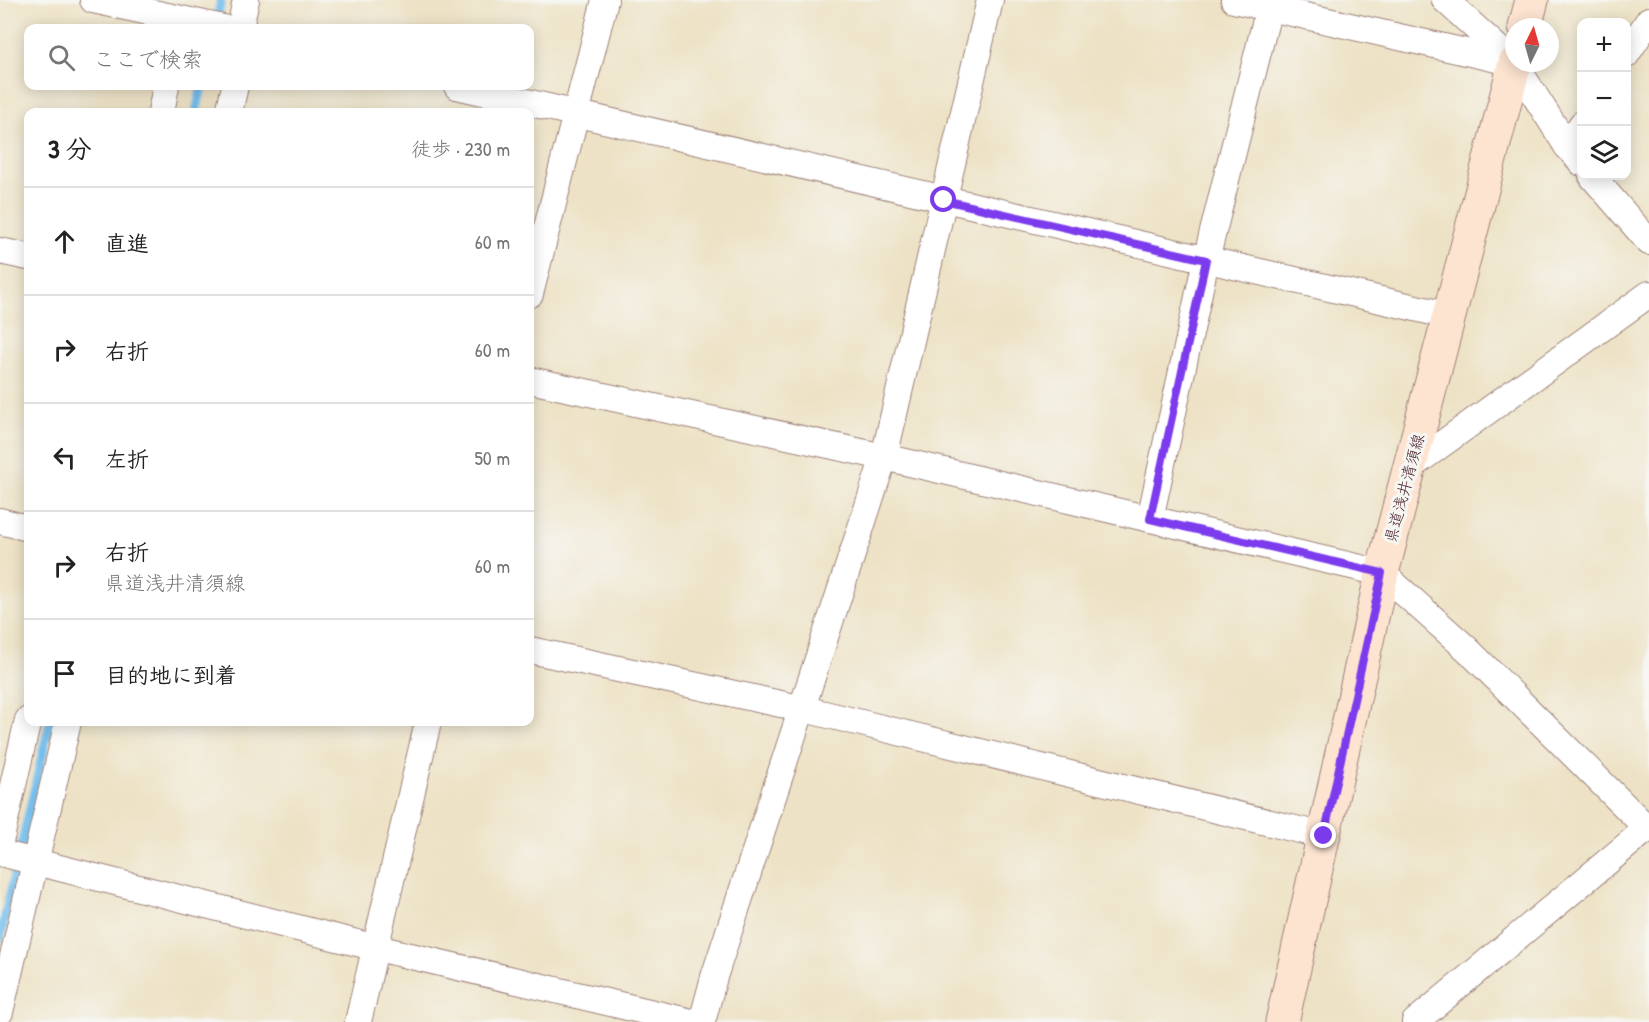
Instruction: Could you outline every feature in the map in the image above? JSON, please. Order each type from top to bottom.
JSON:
[{"type":"main road","points":[[1527,18],[1532,0]]},
{"type":"main road","name":"県道浅井清須線","points":[[1282,1022],[1382,573],[1512,72]]},
{"type":"street","points":[[93,0],[198,20]]},
{"type":"street","points":[[241,24],[246,0]]},
{"type":"street","points":[[534,279],[605,0]]},
{"type":"street","points":[[702,1022],[714,976],[804,709],[884,456],[990,0]]},
{"type":"street","points":[[1233,0],[1270,5],[1505,61]]},
{"type":"street","points":[[1445,0],[1505,55]]},
{"type":"street","points":[[1150,519],[1206,260],[1270,5]]},
{"type":"street","points":[[1631,47],[1649,20]]},
{"type":"street","points":[[1520,72],[1574,155]]},
{"type":"street","points":[[162,108],[165,90]]},
{"type":"street","points":[[230,108],[233,90]]},
{"type":"street","points":[[474,90],[1450,316]]},
{"type":"street","points":[[1574,155],[1581,126]]},
{"type":"street","points":[[1595,180],[1649,242]]},
{"type":"street","points":[[0,251],[24,256]]},
{"type":"street","points":[[1409,468],[1649,294]]},
{"type":"street","points":[[534,381],[884,456],[1382,573],[1467,649],[1649,828],[1415,1022]]},
{"type":"street","points":[[0,521],[24,527]]},
{"type":"street","points":[[534,651],[804,709],[1324,836]]},
{"type":"street","points":[[0,1012],[27,726]]},
{"type":"street","points":[[14,854],[66,726]]},
{"type":"street","points":[[358,1022],[427,726]]},
{"type":"street","points":[[14,854],[377,948],[691,1022]]},
{"type":"waterway","points":[[216,24],[221,0]]},
{"type":"waterway","points":[[197,108],[201,90]]},
{"type":"waterway","points":[[0,938],[49,726]]},
{"type":"route","points":[[944,200],[1206,260],[1150,519],[1382,573],[1324,836]]}]
